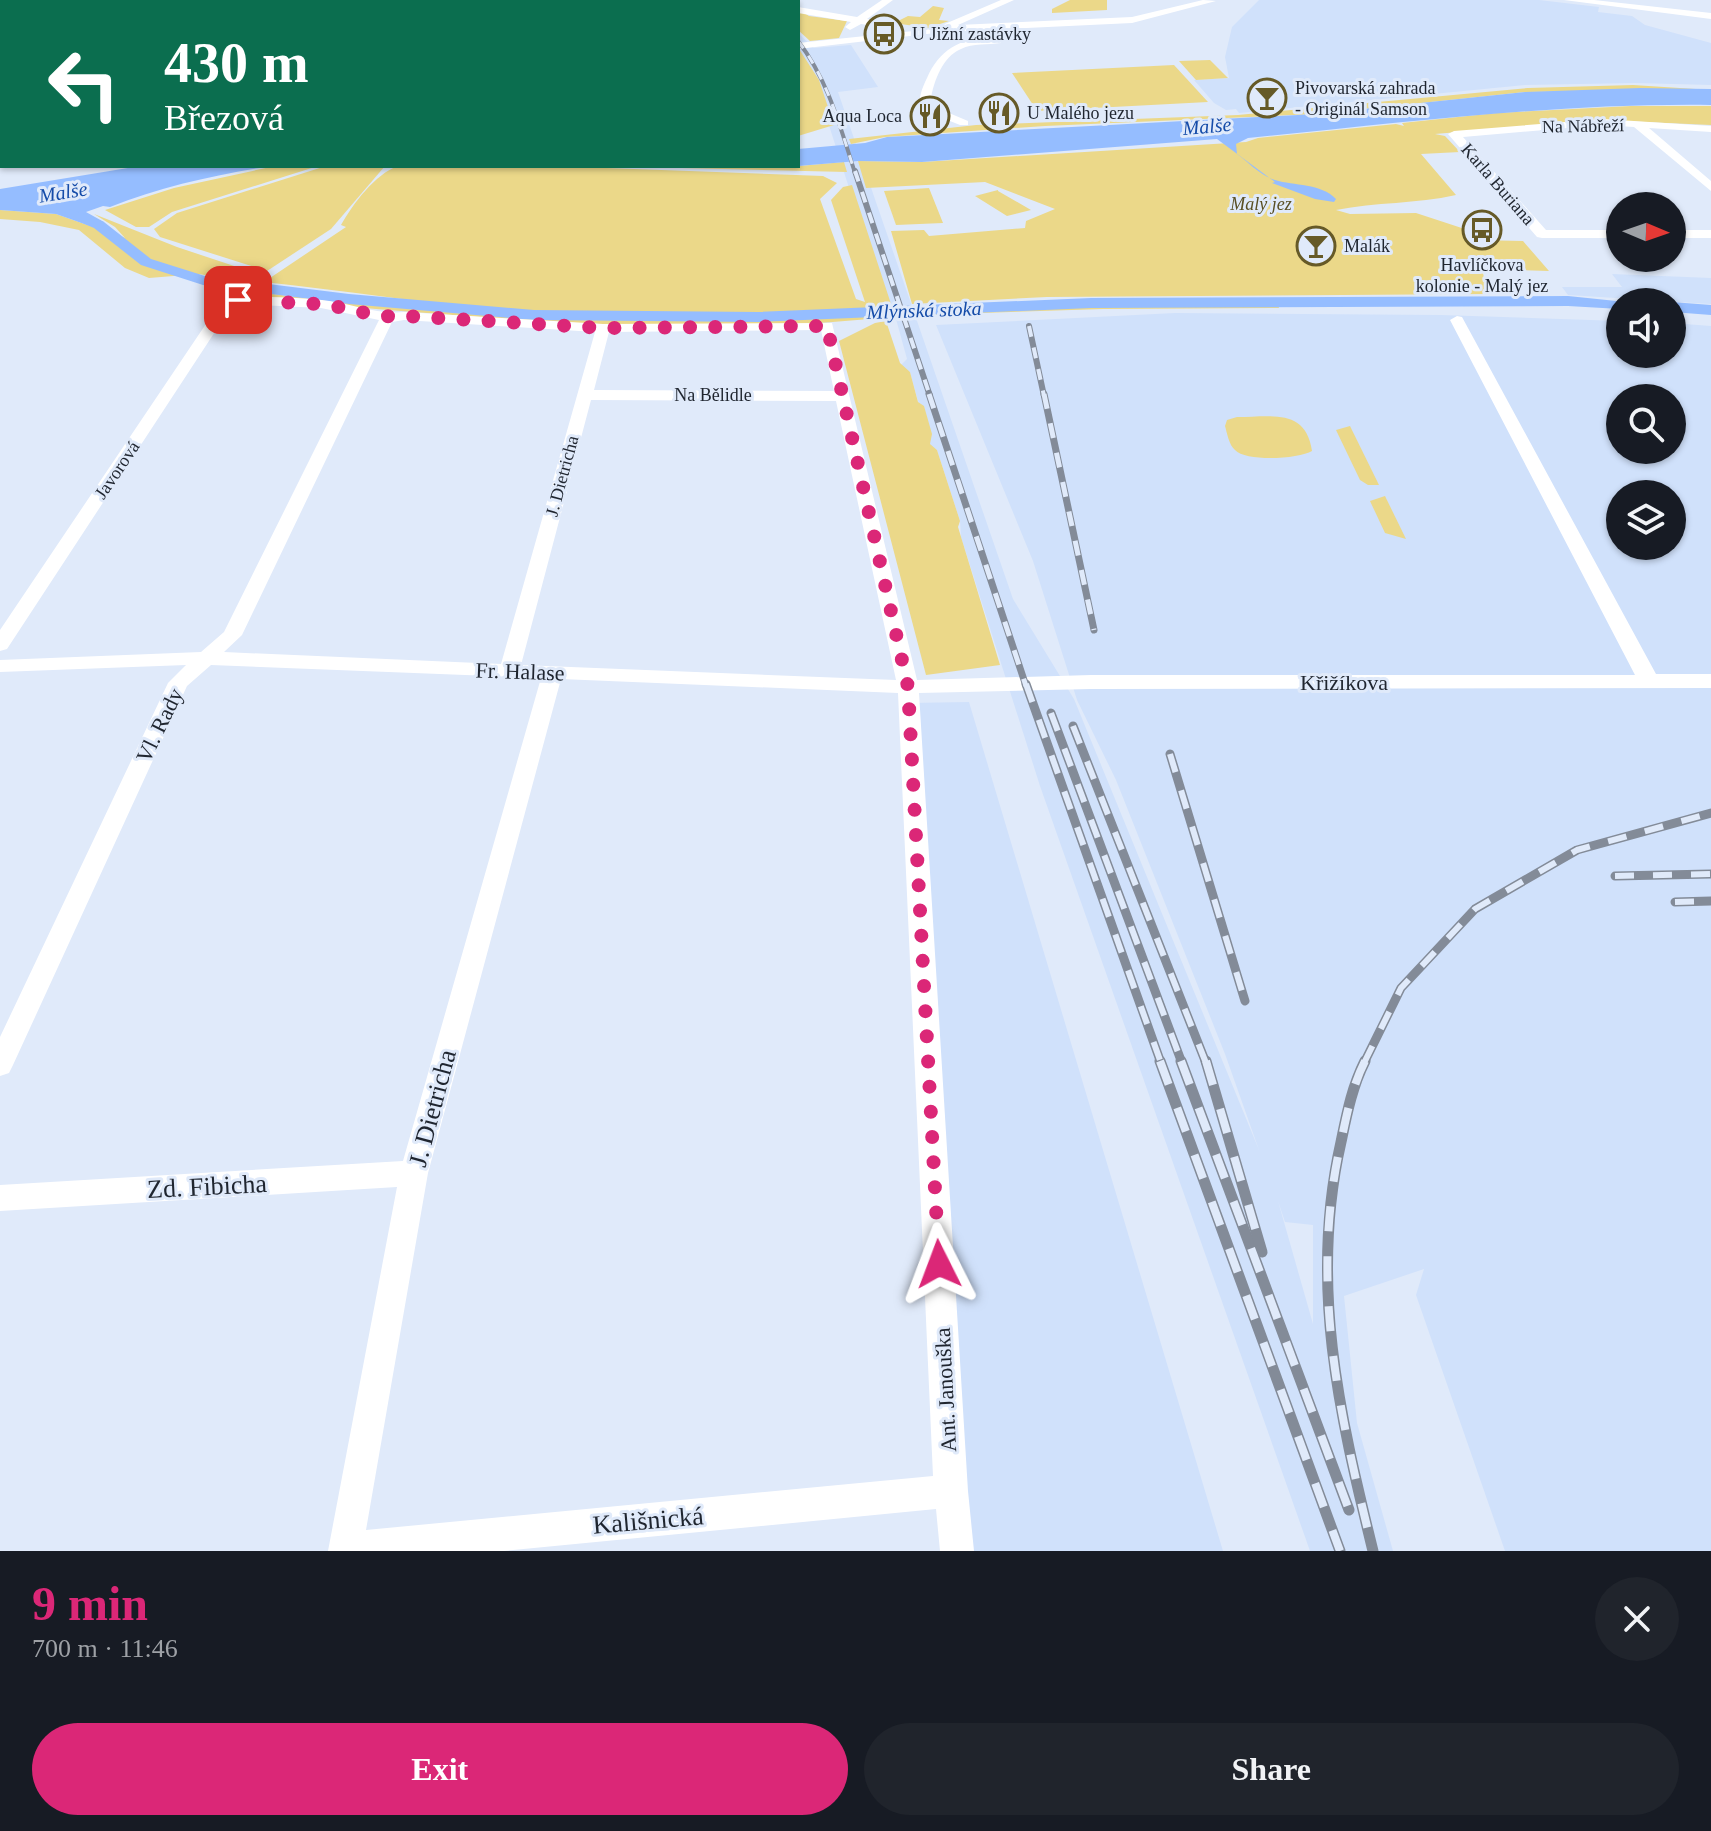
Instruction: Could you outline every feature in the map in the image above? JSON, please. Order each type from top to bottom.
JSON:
[{"type":"street","points":[[847,40],[845,35],[856,21],[888,0]]},
{"type":"street","points":[[946,29],[1009,0]]},
{"type":"street","points":[[1569,0],[1711,16]]},
{"type":"street","points":[[800,46],[946,29],[1135,16],[1211,1]]},
{"type":"street","points":[[800,10],[912,30]]},
{"type":"street","points":[[1135,16],[1160,19]]},
{"type":"street","points":[[946,29],[952,33],[956,46]]},
{"type":"street","points":[[964,123],[924,107],[924,97],[942,61],[956,46],[1017,38]]},
{"type":"street","name":"Na Nábřeží","points":[[1454,134],[1565,124],[1620,123],[1711,129]]},
{"type":"street","points":[[1638,125],[1711,187]]},
{"type":"street","name":"Karla Buriana","points":[[1454,134],[1542,234],[1606,234]]},
{"type":"street","points":[[1686,234],[1711,234]]},
{"type":"street","name":"Javorová","points":[[0,645],[221,312],[238,300],[321,304],[368,311],[387,318]]},
{"type":"street","points":[[387,318],[404,316],[603,328]]},
{"type":"street","name":"Vl. Rady","points":[[0,1065],[178,683],[232,635],[387,318]]},
{"type":"street","points":[[1457,320],[1649,681]]},
{"type":"street","name":"Ant. Janouška","points":[[603,328],[827,326],[908,687],[951,1491],[957,1551]]},
{"type":"street","name":"J. Dietricha","points":[[509,671],[603,328]]},
{"type":"street","name":"Na Bělidle","points":[[584,395],[843,396]]},
{"type":"street","name":"Fr. Halase","points":[[0,666],[206,658],[908,687],[1040,683]]},
{"type":"street","name":"J. Dietricha","points":[[345,1550],[414,1173],[553,673]]},
{"type":"street","name":"Křižíkova","points":[[1040,683],[1711,681]]},
{"type":"street","name":"Zd. Fibicha","points":[[0,1198],[414,1173]]},
{"type":"street","name":"Kališnická","points":[[345,1550],[951,1491]]},
{"type":"shaded area","points":[[1259,0],[1539,0],[1599,7],[1598,12],[1632,16],[1645,25],[1711,43],[1711,85],[1525,85],[1239,113],[1236,109],[1226,110],[1214,103],[1194,80],[1229,78],[1225,57],[1232,27]]},
{"type":"shaded area","points":[[800,35],[814,48],[851,45],[878,87],[838,92],[1013,599],[1074,699],[1259,1150],[1225,1054],[1116,780],[1077,700],[1033,561],[936,325],[1175,313],[1441,315],[1606,321],[1606,368],[1686,368],[1686,324],[1711,326],[1711,1551],[1505,1551],[1416,1295],[1424,1269],[1344,1296],[1357,1423],[1393,1551],[1310,1551],[1040,786],[961,537],[960,521],[937,450],[930,445],[910,372],[903,369],[902,364],[907,359],[896,319],[868,247],[817,88],[800,56]],"holes":[[[1278,1201],[1285,1222],[1313,1225],[1313,1324]]]},
{"type":"shaded area","points":[[1612,274],[1711,278],[1711,304],[1686,302],[1686,288],[1606,288],[1606,297],[1568,295],[1562,287],[1622,287]]},
{"type":"shaded area","points":[[969,702],[1223,1551],[957,1551],[908,703]]},
{"type":"green space","points":[[1070,0],[1107,0],[1107,10],[1052,13],[1052,9]]},
{"type":"green space","points":[[933,6],[944,8],[939,20],[949,21],[928,28],[894,23],[908,16],[920,17]]},
{"type":"green space","points":[[800,10],[809,16],[847,21],[839,38],[810,41],[800,32]]},
{"type":"green space","points":[[800,51],[819,80],[834,125],[800,135]]},
{"type":"green space","points":[[1210,60],[1228,78],[1196,80],[1179,61]]},
{"type":"green space","points":[[1174,65],[1208,102],[1037,111],[1012,73]]},
{"type":"green space","points":[[1633,85],[1711,90],[1525,92],[1316,114],[1045,126],[885,137],[851,144],[849,139],[976,125],[1238,115],[1528,88]]},
{"type":"green space","name":"Malý jez","points":[[1631,106],[1711,106],[1711,125],[1600,120],[1435,134],[1445,136],[1460,152],[1421,154],[1456,195],[1336,210],[1350,214],[1416,213],[1477,233],[1473,239],[1476,240],[1523,241],[1549,271],[1482,269],[1488,294],[1047,297],[912,304],[891,231],[924,230],[929,236],[1025,228],[1026,221],[1055,209],[985,182],[866,188],[858,161],[922,162],[1246,142],[1258,138],[1396,124],[1404,126],[1402,123],[1496,113]]},
{"type":"green space","points":[[844,162],[847,172],[681,168],[800,168]]},
{"type":"green space","points":[[266,168],[312,168],[172,212],[149,227],[136,227],[105,210],[174,188]]},
{"type":"green space","points":[[320,168],[383,168],[331,229],[267,271],[160,237],[154,229],[177,213]]},
{"type":"green space","points":[[606,168],[823,176],[837,183],[820,199],[856,299],[865,302],[831,200],[843,187],[852,185],[892,307],[762,313],[590,315],[440,304],[264,282],[346,227],[341,225],[352,208],[365,191],[389,170]]},
{"type":"green space","points":[[929,188],[943,223],[896,225],[884,191]]},
{"type":"green space","points":[[998,190],[1031,210],[1007,216],[975,196]]},
{"type":"green space","points":[[0,210],[56,214],[93,227],[99,225],[125,238],[115,227],[94,214],[177,247],[261,275],[246,281],[198,274],[149,278],[125,268],[79,230],[40,222],[0,219]]},
{"type":"green space","points":[[253,292],[493,313],[654,318],[895,313],[897,316],[734,326],[571,323],[245,298]]},
{"type":"green space","points":[[1278,304],[1279,308],[1103,309],[921,315],[912,315],[910,311]]},
{"type":"green space","points":[[886,321],[900,363],[910,372],[918,402],[924,406],[932,434],[930,444],[937,450],[960,521],[958,527],[1000,665],[926,675],[839,341],[875,323]]},
{"type":"green space","points":[[1274,416],[1295,421],[1303,428],[1312,451],[1273,458],[1241,454],[1231,445],[1225,426],[1227,420]]},
{"type":"green space","points":[[1350,426],[1379,485],[1368,485],[1360,480],[1336,430]]},
{"type":"green space","points":[[1385,496],[1406,539],[1385,533],[1370,501]]},
{"type":"water","name":"Malše","points":[[1711,89],[1711,105],[1594,107],[1421,120],[1248,138],[1236,144],[1237,154],[1217,139],[922,162],[858,161],[800,166],[800,149],[865,143],[887,137],[1316,114],[1525,92]]},
{"type":"water","name":"Malše","points":[[128,168],[259,168],[189,182],[86,212],[104,222],[93,227],[56,214],[0,210],[0,189]]},
{"type":"water","points":[[1269,178],[1323,190],[1336,199],[1334,202],[1315,199],[1272,183],[1275,182]]},
{"type":"waterway","name":"Mlýnská stoka","points":[[71,213],[99,225],[146,262],[203,280],[349,299],[534,315],[758,317],[1091,303],[1606,303]]},
{"type":"waterway","name":"Mlýnská stoka","points":[[1686,308],[1711,310]]},
{"type":"railway","points":[[800,44],[825,88],[855,173]]},
{"type":"railway","points":[[855,171],[930,396]]},
{"type":"railway","points":[[1029,326],[1044,396]]},
{"type":"railway","points":[[929,394],[1026,686]]},
{"type":"railway","points":[[1044,394],[1094,630]]},
{"type":"railway","points":[[1026,684],[1161,1063]]},
{"type":"railway","points":[[1051,713],[1182,1063]]},
{"type":"railway","points":[[1073,726],[1206,1063]]},
{"type":"railway","points":[[1170,754],[1245,1001]]},
{"type":"railway","points":[[1364,1063],[1401,988],[1475,909],[1577,850],[1711,813]]},
{"type":"railway","points":[[1615,876],[1711,874]]},
{"type":"railway","points":[[1675,902],[1711,901]]},
{"type":"railway","points":[[1160,1061],[1340,1551]]},
{"type":"railway","points":[[1181,1061],[1349,1510]]},
{"type":"railway","points":[[1206,1061],[1262,1252]]},
{"type":"railway","points":[[1365,1061],[1348,1110],[1332,1194],[1328,1297],[1339,1398],[1373,1551]]},
{"type":"place","name":"U Jižní zastávky","points":[[884,34]]},
{"type":"place","name":"Pivovarská zahrada - Originál Samson","points":[[1267,98]]},
{"type":"place","name":"U Malého jezu","points":[[999,113]]},
{"type":"place","name":"Aqua Loca","points":[[930,116]]},
{"type":"place","name":"Havlíčkova kolonie - Malý jez","points":[[1482,230]]},
{"type":"place","name":"Malák","points":[[1316,246]]},
{"type":"route","points":[[238,300],[321,304],[368,311],[387,318],[404,316],[575,327],[827,326],[908,687],[939,1264]]}]
